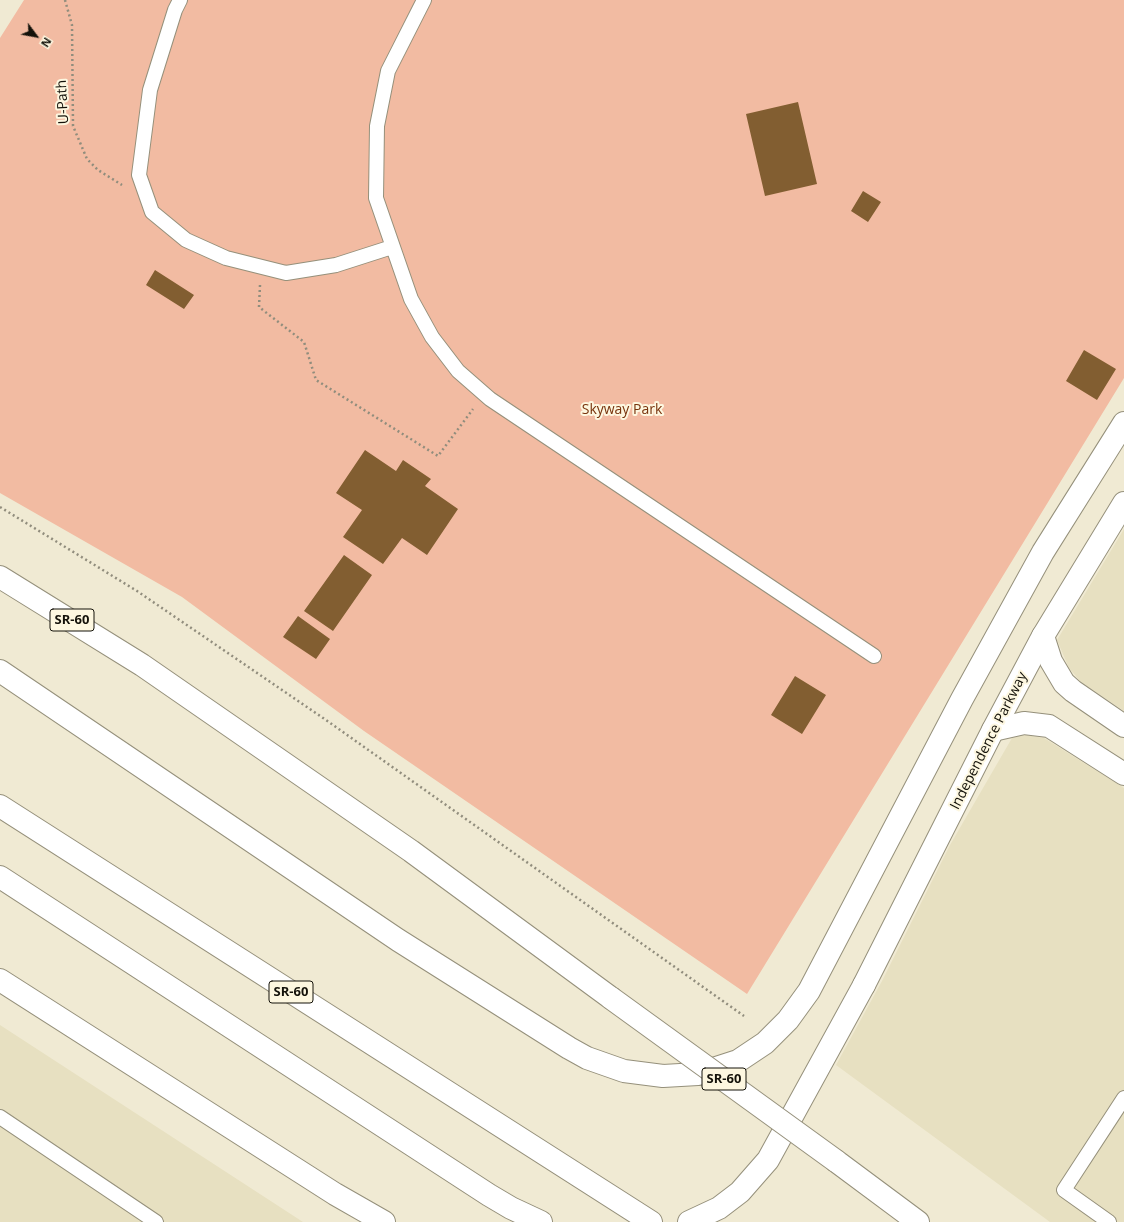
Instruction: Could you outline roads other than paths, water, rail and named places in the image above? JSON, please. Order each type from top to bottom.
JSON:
[{"type":"main road","points":[[0,671],[398,940],[569,1048],[587,1058],[624,1071],[663,1076],[705,1072],[738,1061],[765,1043],[788,1020],[806,996],[962,699],[1039,559],[1124,424]]},
{"type":"main road","name":"Independence Parkway","points":[[689,1222],[719,1208],[740,1192],[768,1160],[864,985],[993,730],[1043,636],[1124,503]]},
{"type":"main road","name":"SR-60","points":[[0,577],[142,665],[411,852],[918,1222]]},
{"type":"main road","points":[[1043,636],[1051,660],[1064,683],[1073,691],[1124,726]]},
{"type":"main road","points":[[993,730],[1024,723],[1049,726],[1124,774]]},
{"type":"main road","name":"SR-60","points":[[0,806],[651,1222]]},
{"type":"main road","points":[[0,878],[511,1208],[541,1222]]},
{"type":"main road","points":[[0,980],[335,1194],[384,1222]]},
{"type":"lane","points":[[180,0],[175,10],[150,90],[139,175],[152,212],[186,240],[226,258],[286,273],[336,265],[392,247]]},
{"type":"lane","points":[[424,0],[388,71],[377,126],[376,198],[411,298],[432,337],[458,371],[484,394],[874,656]]},
{"type":"lane","points":[[1109,1222],[1064,1190],[1124,1098]]},
{"type":"lane","points":[[0,1117],[156,1222]]},
{"type":"park label","name":"Skyway Park","points":[[622,410]]}]
